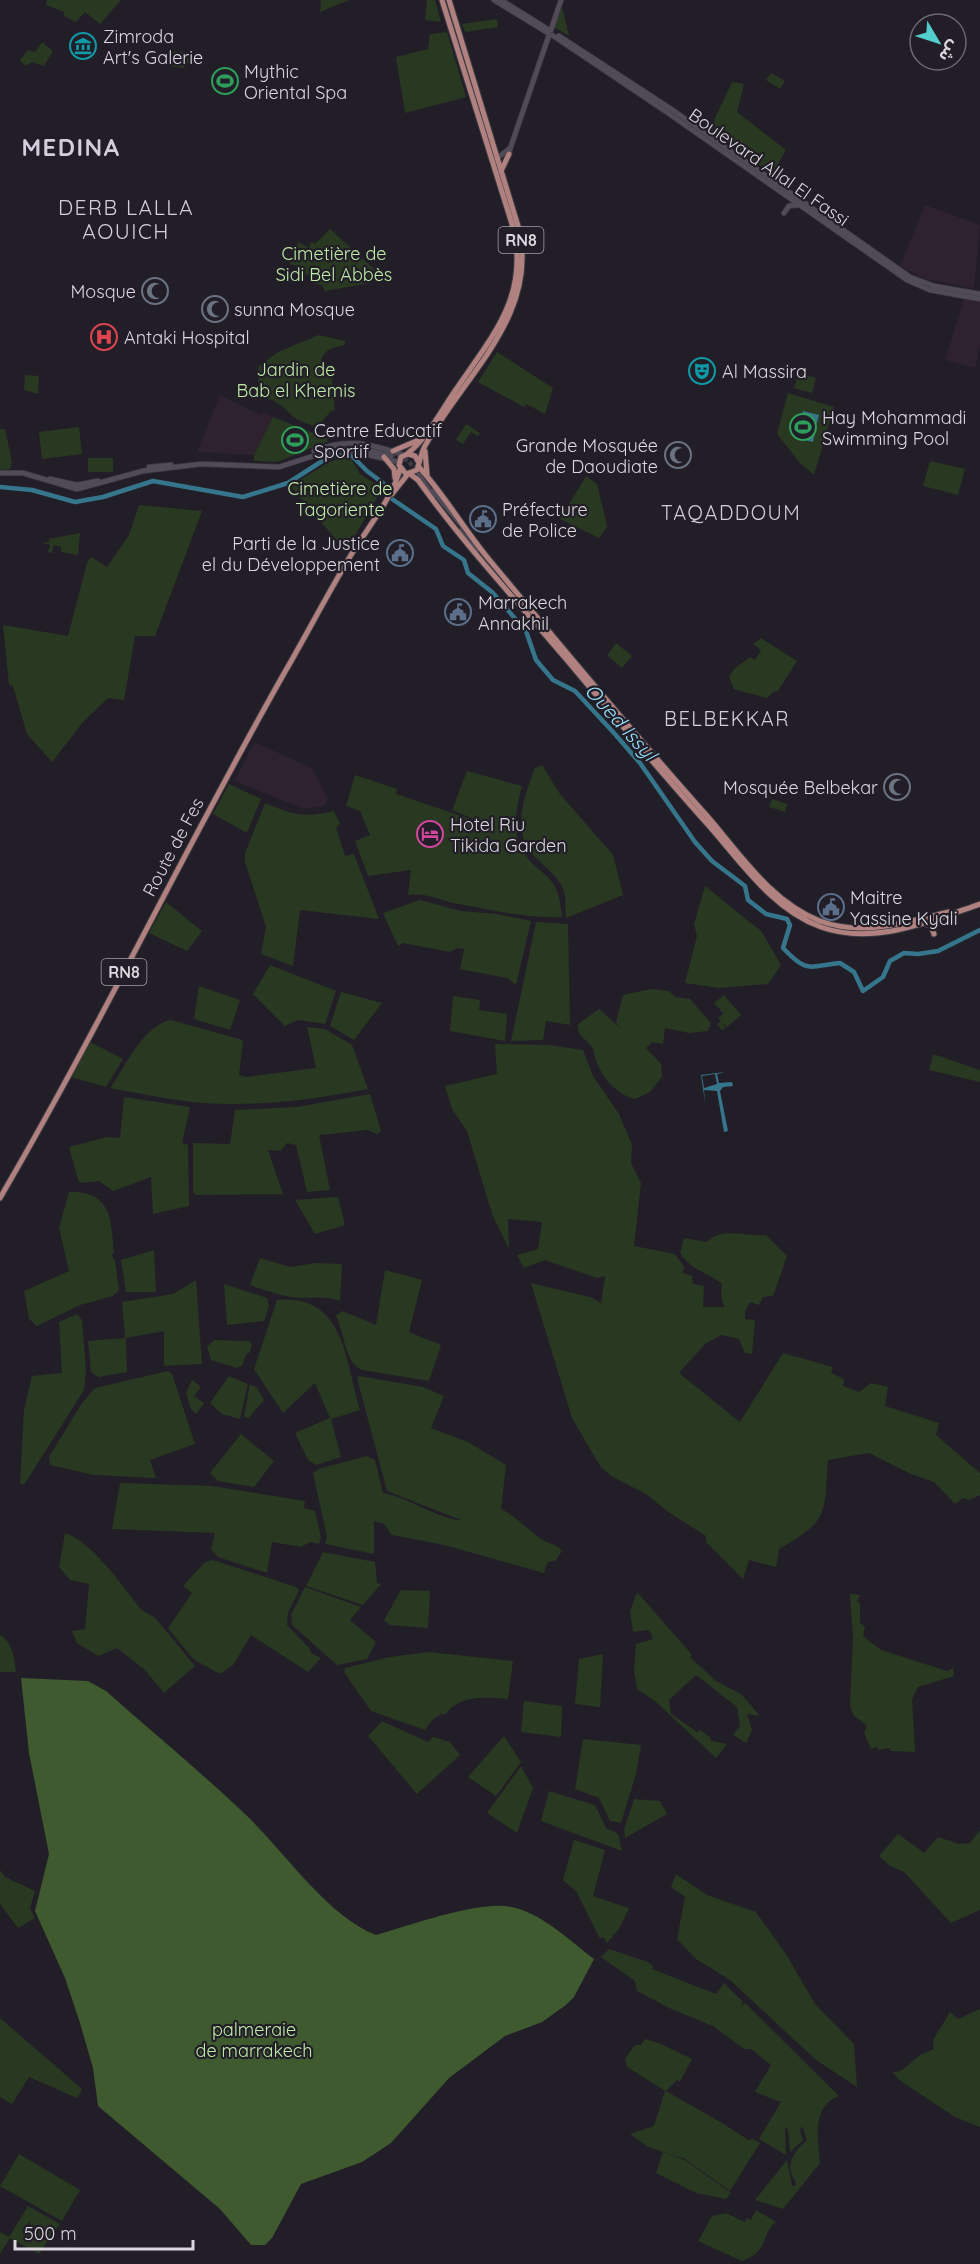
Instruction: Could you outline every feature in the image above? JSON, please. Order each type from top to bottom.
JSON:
[{"type":"main road","name":"RN8","points":[[399,466],[405,455],[422,438],[496,330],[514,292],[518,266],[517,244],[496,162],[442,0]]},
{"type":"main road","name":"RN8","points":[[409,474],[419,465],[426,444],[504,328],[518,295],[522,270],[521,243],[501,171],[496,162],[495,150],[448,0]]},
{"type":"main road","points":[[494,0],[550,32]]},
{"type":"main road","points":[[501,0],[550,32]]},
{"type":"main road","points":[[501,171],[561,0]]},
{"type":"main road","points":[[537,23],[546,23],[555,18]]},
{"type":"main road","name":"Boulevard Allal El Fassi","points":[[550,32],[917,286],[980,297]]},
{"type":"main road","name":"Boulevard Allal El Fassi","points":[[550,32],[671,109],[910,277],[928,285],[980,297]]},
{"type":"main road","points":[[495,150],[508,153]]},
{"type":"main road","points":[[496,162],[508,153]]},
{"type":"main road","points":[[784,213],[789,206],[800,205]]},
{"type":"main road","points":[[0,473],[19,472],[79,485],[146,467],[200,461],[278,464],[346,441],[392,453],[422,438]]},
{"type":"main road","points":[[426,444],[424,461],[430,481]]},
{"type":"main road","points":[[37,476],[65,486],[86,487],[143,471],[201,464],[279,467],[327,450],[354,447],[414,455],[464,528]]},
{"type":"main road","points":[[344,448],[384,458],[399,466],[421,484],[440,511],[682,797],[783,906],[805,921],[842,932],[870,934],[924,923],[977,905]]},
{"type":"main road","points":[[384,458],[394,469],[397,483],[410,479],[421,484]]},
{"type":"main road","name":"Route de Fes","points":[[397,483],[399,466]]},
{"type":"main road","name":"Route de Fes","points":[[0,1198],[348,560],[397,483],[409,474]]},
{"type":"main road","points":[[476,552],[420,475],[674,779],[768,886],[789,903],[822,922],[865,929],[885,927],[977,905]]},
{"type":"main road","points":[[924,923],[931,926],[934,934]]},
{"type":"shaded area","points":[[925,205],[980,225],[974,288],[925,279],[900,266]]},
{"type":"shaded area","points":[[964,299],[980,302],[980,346],[975,368],[945,360]]},
{"type":"shaded area","points":[[220,395],[260,415],[262,412],[273,417],[254,455],[197,452]]},
{"type":"shaded area","points":[[255,742],[313,769],[328,799],[324,806],[305,809],[234,781]]},
{"type":"green space","points":[[47,0],[121,0],[100,24],[85,12],[76,22],[64,16],[64,12],[46,5]]},
{"type":"green space","points":[[321,0],[349,0],[320,12]]},
{"type":"green space","points":[[427,0],[435,0],[441,22],[425,20]]},
{"type":"green space","points":[[562,7],[569,36],[554,27]]},
{"type":"green space","points":[[497,19],[498,27],[465,32],[462,24]]},
{"type":"green space","points":[[447,32],[466,97],[405,113],[396,57],[428,49],[430,34]]},
{"type":"green space","points":[[42,42],[53,51],[44,66],[32,62],[25,66],[20,60],[28,50],[35,52]]},
{"type":"green space","points":[[173,51],[189,53],[190,61],[184,68],[170,66],[169,57]]},
{"type":"green space","points":[[771,73],[785,81],[780,89],[766,80]]},
{"type":"green space","points":[[732,82],[744,84],[737,112],[786,150],[774,171],[769,171],[709,131]]},
{"type":"green space","name":"Cimetière de Sidi Bel Abbès","points":[[330,229],[375,270],[370,283],[325,291],[322,285],[315,284],[312,275],[297,274],[300,267],[289,264],[298,242],[309,248],[311,242],[315,244]]},
{"type":"green space","name":"Jardin de Bab el Khemis","points":[[319,335],[345,341],[345,345],[327,351],[321,361],[327,371],[331,371],[335,410],[331,411],[317,427],[295,418],[275,401],[260,400],[258,374],[259,366],[278,352]]},
{"type":"green space","points":[[497,352],[553,388],[545,414],[526,404],[524,407],[478,382]]},
{"type":"green space","points":[[799,373],[816,378],[812,393],[794,388]]},
{"type":"green space","points":[[25,375],[39,376],[38,394],[24,390]]},
{"type":"green space","name":"Hay Mohammadi Swimming Pool","points":[[788,393],[834,407],[814,475],[800,463],[777,434]]},
{"type":"green space","name":"Centre Educatif Sportif","points":[[273,417],[328,439],[327,442],[277,462],[254,461],[254,455]]},
{"type":"green space","points":[[466,424],[480,433],[478,436],[471,432],[463,444],[456,440]]},
{"type":"green space","points":[[79,427],[82,454],[42,459],[39,432]]},
{"type":"green space","points":[[0,429],[5,429],[12,462],[10,469],[0,470]]},
{"type":"green space","points":[[88,458],[113,458],[113,472],[88,472]]},
{"type":"green space","name":"Cimetière de Tagoriente","points":[[342,458],[351,459],[360,474],[374,483],[381,491],[346,551],[290,486],[329,462]]},
{"type":"green space","points":[[930,461],[965,469],[958,495],[923,486]]},
{"type":"green space","points":[[586,476],[597,484],[606,521],[607,527],[599,538],[560,519]]},
{"type":"green space","points":[[139,505],[202,511],[155,636],[135,636],[124,700],[108,698],[83,722],[52,762],[27,734],[13,686],[9,685],[3,625],[68,636],[87,563],[91,557],[107,567],[129,535]]},
{"type":"green space","points":[[80,533],[78,555],[61,552],[61,547],[54,545],[52,553],[48,552],[50,545],[43,543],[49,542],[49,539]]},
{"type":"green space","points":[[761,638],[797,661],[778,691],[773,692],[767,698],[734,689],[729,677],[734,669],[750,657],[755,660],[761,650],[753,644]]},
{"type":"green space","points":[[616,643],[632,656],[622,668],[607,655]]},
{"type":"green space","points":[[542,765],[560,794],[613,855],[623,895],[566,918],[565,894],[560,883],[532,854],[522,831],[521,822],[526,794],[535,768]]},
{"type":"green space","points":[[467,771],[522,786],[516,816],[516,831],[520,846],[533,864],[552,881],[560,901],[562,917],[511,914],[428,896],[408,895],[411,870],[368,876],[355,841],[370,835],[360,811],[346,806],[355,775],[397,789],[396,794],[488,825],[452,810]]},
{"type":"green space","points":[[229,784],[261,799],[247,833],[213,814]]},
{"type":"green space","points":[[772,799],[787,804],[785,812],[769,807]]},
{"type":"green space","points":[[265,803],[306,815],[334,811],[340,824],[336,828],[345,856],[354,854],[379,919],[300,910],[293,966],[261,954],[266,927],[245,862],[245,853]]},
{"type":"green space","points":[[705,886],[762,932],[781,965],[768,984],[719,988],[685,983],[697,936],[694,924]]},
{"type":"green space","points":[[420,900],[461,911],[497,914],[531,921],[516,985],[507,978],[460,969],[464,949],[457,948],[450,952],[403,943],[398,946],[383,913]]},
{"type":"green space","points":[[166,902],[202,931],[187,951],[149,933]]},
{"type":"green space","points":[[536,922],[568,924],[570,1025],[546,1021],[543,1040],[511,1041]]},
{"type":"green space","points":[[270,965],[336,991],[325,1024],[298,1020],[285,1026],[253,994]]},
{"type":"green space","points":[[199,986],[240,1000],[230,1030],[194,1019]]},
{"type":"green space","points":[[651,989],[669,991],[675,997],[690,999],[711,1023],[708,1031],[689,1033],[665,1028],[663,1044],[652,1042],[646,1048],[661,1064],[662,1077],[650,1092],[635,1099],[616,1090],[607,1080],[596,1061],[592,1047],[579,1032],[578,1024],[599,1009],[620,1028],[616,1022],[623,995]]},
{"type":"green space","points":[[341,992],[382,1003],[354,1040],[330,1026]]},
{"type":"green space","points":[[724,995],[741,1015],[727,1027],[721,1022],[726,1028],[722,1030],[717,1024],[721,1021],[718,1018],[729,1008],[723,1013],[714,1003]]},
{"type":"green space","points":[[453,996],[480,1000],[479,1010],[507,1014],[505,1041],[450,1031]]},
{"type":"green space","points":[[171,1020],[243,1040],[239,1075],[247,1077],[316,1068],[307,1027],[325,1029],[352,1045],[368,1089],[303,1100],[215,1104],[162,1098],[110,1088],[144,1038],[161,1023]]},
{"type":"green space","points":[[90,1042],[123,1059],[106,1087],[71,1077]]},
{"type":"green space","points":[[495,1044],[549,1045],[583,1050],[593,1076],[619,1114],[632,1145],[631,1163],[641,1183],[634,1246],[675,1254],[684,1267],[683,1273],[692,1276],[693,1284],[704,1286],[703,1307],[724,1307],[721,1295],[722,1284],[695,1268],[680,1253],[684,1238],[707,1242],[713,1237],[727,1233],[766,1235],[787,1256],[773,1296],[763,1297],[759,1305],[750,1302],[745,1312],[745,1319],[755,1320],[752,1354],[745,1353],[739,1339],[721,1335],[705,1344],[679,1373],[740,1422],[783,1353],[833,1367],[831,1373],[844,1379],[843,1386],[859,1392],[871,1383],[888,1387],[885,1406],[939,1423],[936,1435],[980,1473],[980,1495],[969,1500],[963,1498],[955,1504],[934,1482],[911,1474],[869,1453],[828,1460],[824,1504],[816,1522],[796,1539],[779,1549],[776,1567],[749,1560],[743,1579],[706,1542],[706,1536],[667,1511],[646,1494],[611,1476],[600,1466],[572,1418],[531,1283],[590,1297],[601,1303],[605,1276],[597,1278],[545,1260],[524,1268],[517,1255],[538,1249],[542,1222],[508,1219],[509,1249],[492,1214],[467,1131],[452,1109],[445,1086],[497,1074]]},
{"type":"green space","points":[[933,1054],[980,1070],[980,1082],[929,1070]]},
{"type":"green space","points":[[370,1094],[381,1131],[377,1134],[368,1130],[319,1135],[330,1190],[307,1192],[296,1145],[287,1143],[281,1151],[268,1150],[283,1194],[196,1195],[193,1192],[193,1143],[230,1144],[235,1110],[297,1107]]},
{"type":"green space","points":[[124,1097],[190,1107],[182,1143],[188,1145],[189,1206],[153,1214],[151,1177],[113,1191],[99,1181],[79,1183],[69,1147],[107,1137],[120,1138]]},
{"type":"green space","points":[[69,1192],[94,1196],[106,1209],[110,1218],[114,1253],[111,1254],[115,1261],[119,1290],[113,1296],[80,1305],[37,1326],[29,1319],[24,1291],[69,1271],[59,1228]]},
{"type":"green space","points":[[338,1197],[345,1225],[315,1234],[295,1200]]},
{"type":"green space","points":[[154,1250],[156,1292],[126,1292],[121,1260]]},
{"type":"green space","points":[[260,1258],[290,1267],[315,1263],[342,1264],[340,1301],[289,1296],[250,1285]]},
{"type":"green space","points":[[385,1270],[422,1280],[409,1332],[441,1345],[429,1381],[362,1370],[356,1367],[348,1354],[336,1316],[342,1311],[376,1325]]},
{"type":"green space","points":[[196,1280],[202,1364],[164,1366],[164,1331],[126,1338],[127,1372],[98,1377],[91,1372],[88,1341],[125,1338],[122,1302],[173,1294]]},
{"type":"green space","points":[[224,1284],[267,1298],[269,1306],[264,1321],[227,1325]]},
{"type":"green space","points":[[277,1300],[299,1301],[317,1308],[329,1319],[345,1352],[360,1410],[331,1419],[341,1457],[316,1465],[308,1460],[295,1433],[330,1418],[315,1383],[283,1413],[254,1369]]},
{"type":"green space","points":[[77,1314],[82,1320],[86,1370],[84,1390],[24,1485],[20,1483],[24,1410],[32,1376],[62,1373],[59,1322]]},
{"type":"green space","points":[[214,1340],[249,1341],[252,1344],[250,1352],[246,1355],[242,1366],[237,1368],[211,1360],[207,1347]]},
{"type":"green space","points":[[168,1371],[172,1374],[195,1444],[150,1460],[156,1478],[94,1475],[50,1465],[49,1457],[82,1403],[95,1388]]},
{"type":"green space","points":[[229,1376],[248,1384],[240,1419],[222,1414],[210,1403]]},
{"type":"green space","points":[[359,1376],[423,1387],[444,1396],[431,1428],[468,1442],[506,1465],[501,1509],[541,1539],[557,1546],[562,1551],[556,1560],[547,1563],[544,1573],[444,1545],[392,1535],[384,1524],[374,1521],[374,1554],[325,1544],[327,1537],[313,1473],[318,1469],[367,1456],[375,1460],[383,1493],[445,1517],[461,1520],[387,1491],[357,1378]]},
{"type":"green space","points":[[192,1380],[201,1387],[194,1396],[204,1403],[196,1414],[191,1409],[186,1393]]},
{"type":"green space","points":[[250,1384],[257,1388],[264,1400],[249,1418],[244,1417]]},
{"type":"green space","points":[[241,1434],[274,1461],[254,1487],[218,1481],[210,1473]]},
{"type":"green space","points":[[120,1483],[212,1486],[305,1501],[304,1508],[315,1511],[321,1537],[319,1544],[310,1542],[301,1547],[272,1542],[267,1573],[218,1557],[211,1549],[215,1533],[112,1529]]},
{"type":"green space","points":[[65,1533],[96,1554],[141,1609],[157,1620],[195,1666],[164,1693],[145,1670],[117,1648],[98,1656],[77,1643],[72,1631],[85,1629],[89,1584],[70,1580],[59,1567]]},
{"type":"green space","points":[[323,1552],[375,1562],[377,1583],[381,1584],[363,1605],[306,1586]]},
{"type":"green space","points":[[213,1560],[296,1587],[299,1590],[288,1613],[287,1625],[310,1649],[311,1653],[321,1658],[308,1672],[251,1635],[233,1665],[220,1674],[193,1659],[168,1628],[192,1593],[183,1586],[205,1562]]},
{"type":"green space","points":[[305,1587],[361,1607],[350,1620],[376,1642],[367,1659],[337,1665],[292,1625],[291,1615]]},
{"type":"green space","points":[[401,1590],[430,1591],[428,1628],[390,1625],[384,1620]]},
{"type":"green space","points":[[637,1592],[692,1655],[690,1657],[716,1681],[741,1694],[760,1716],[747,1714],[752,1730],[746,1743],[733,1735],[740,1726],[737,1707],[696,1675],[669,1700],[671,1714],[697,1732],[700,1730],[710,1737],[711,1741],[727,1744],[716,1758],[655,1701],[637,1689],[634,1671],[636,1644],[653,1639],[649,1630],[633,1632],[630,1611]]},
{"type":"green space","points":[[850,1594],[860,1595],[857,1602],[860,1603],[860,1623],[865,1627],[863,1636],[881,1650],[947,1671],[953,1668],[954,1676],[918,1687],[912,1699],[915,1752],[891,1751],[889,1748],[878,1750],[878,1747],[871,1749],[864,1733],[867,1726],[853,1715],[850,1705],[853,1638]]},
{"type":"green space","points":[[0,1635],[10,1646],[16,1672],[0,1672]]},
{"type":"green space","points":[[429,1652],[513,1661],[508,1699],[466,1700],[458,1703],[446,1714],[437,1717],[425,1730],[371,1711],[344,1672],[345,1668],[390,1657]]},
{"type":"green space","points":[[603,1654],[600,1707],[575,1704],[579,1659]]},
{"type":"green space","name":"palmeraie de marrakech","points":[[21,1678],[88,1681],[106,1691],[246,1815],[323,1898],[358,1926],[376,1935],[446,1914],[485,1907],[516,1908],[537,1917],[594,1959],[574,1997],[542,2022],[505,2036],[449,2078],[391,2143],[362,2162],[301,2184],[272,2238],[265,2245],[251,2245],[220,2209],[98,2106],[93,2068],[80,2023],[65,1978],[35,1911],[49,1854],[29,1753]]},
{"type":"green space","points":[[524,1701],[562,1706],[561,1737],[521,1732]]},
{"type":"green space","points":[[382,1721],[428,1742],[433,1737],[450,1742],[460,1755],[417,1794],[368,1736]]},
{"type":"green space","points":[[504,1736],[521,1762],[496,1796],[468,1777]]},
{"type":"green space","points":[[583,1739],[641,1745],[636,1774],[621,1823],[610,1821],[599,1798],[575,1789]]},
{"type":"green space","points":[[521,1766],[533,1788],[517,1833],[487,1813]]},
{"type":"green space","points":[[549,1791],[595,1805],[606,1828],[618,1834],[622,1851],[541,1821]]},
{"type":"green space","points":[[634,1799],[660,1801],[667,1814],[625,1838],[624,1829]]},
{"type":"green space","points":[[980,1830],[980,1910],[951,1923],[904,1872],[890,1866],[879,1856],[898,1834],[924,1853],[938,1837],[959,1844],[970,1843]]},
{"type":"green space","points":[[574,1840],[605,1850],[593,1896],[629,1908],[619,1929],[607,1943],[603,1937],[600,1939],[576,1891],[563,1880]]},
{"type":"green space","points":[[0,1870],[5,1877],[35,1891],[30,1908],[35,1918],[18,1928],[0,1904]]},
{"type":"green space","points":[[676,1874],[707,1895],[756,1912],[786,1954],[815,2004],[854,2044],[857,2087],[816,2060],[730,1980],[696,1959],[677,1939],[685,1897],[671,1887]]},
{"type":"green space","points":[[609,1949],[648,1962],[653,1966],[652,1969],[716,1994],[724,1983],[743,2002],[740,2007],[745,2003],[839,2096],[824,2107],[820,2116],[818,2134],[820,2163],[783,2209],[755,2200],[787,2160],[792,2186],[796,2186],[791,2172],[791,2162],[807,2140],[802,2126],[800,2130],[803,2140],[790,2152],[788,2129],[785,2128],[786,2155],[759,2139],[781,2102],[755,2092],[771,2065],[751,2049],[744,2049],[713,2026],[669,2008],[637,1991],[635,1981],[601,1957]]},
{"type":"green space","points":[[980,2009],[980,2127],[955,2117],[899,2080],[893,2072],[901,2071],[920,2055],[934,2049],[933,2040],[950,2012],[958,2019]]},
{"type":"green space","points":[[0,2018],[82,2089],[77,2098],[29,2077],[12,2104],[0,2097]]},
{"type":"green space","points":[[645,2039],[659,2043],[692,2059],[680,2082],[677,2080],[666,2091],[748,2140],[753,2139],[760,2143],[730,2191],[685,2159],[648,2147],[630,2134],[654,2126],[665,2091],[627,2067],[625,2059],[635,2045],[641,2045]]},
{"type":"green space","points":[[663,2152],[685,2160],[731,2193],[726,2199],[696,2193],[656,2173]]},
{"type":"green space","points":[[19,2154],[80,2190],[62,2221],[0,2186]]},
{"type":"green space","points":[[28,2206],[60,2224],[39,2254],[10,2238],[0,2254],[0,2232],[9,2237]]},
{"type":"green space","points":[[756,2210],[776,2222],[768,2231],[761,2247],[751,2257],[742,2261],[698,2241],[712,2216],[726,2213],[745,2222],[747,2218],[751,2220]]},
{"type":"water","points":[[803,411],[819,415],[817,423],[800,419]]},
{"type":"water","points":[[798,429],[815,433],[813,442],[796,438]]},
{"type":"water","points":[[725,1072],[717,1074],[719,1083],[732,1082],[733,1086],[723,1087],[720,1091],[728,1131],[724,1132],[717,1091],[704,1090],[705,1102],[701,1075]],"holes":[[[715,1074],[717,1084],[704,1088],[702,1076]]]},
{"type":"waterway","name":"Oued Issyl","points":[[0,487],[32,490],[75,502],[103,497],[153,481],[243,497],[288,483],[330,456],[351,455],[383,483],[392,499],[436,529],[443,546],[464,560],[468,573],[492,592],[526,631],[536,660],[553,680],[575,691],[614,733],[640,763],[695,842],[712,861],[745,886],[748,900],[766,914],[787,919],[790,925],[783,948],[797,961],[814,967],[840,963],[854,972],[863,991],[883,977],[890,961],[904,953],[918,954],[938,951],[980,930]]},
{"type":"tunnel","points":[[392,453],[408,461],[421,474]]},
{"type":"place","name":"Zimroda Art's Galerie","points":[[83,46]]},
{"type":"place","name":"Mythic Oriental Spa","points":[[225,81]]},
{"type":"place","name":"Mosque","points":[[155,291]]},
{"type":"place","name":"sunna Mosque","points":[[215,309]]},
{"type":"place","name":"Antaki Hospital","points":[[104,337]]},
{"type":"place","name":"Al Massira","points":[[702,371]]},
{"type":"place","name":"Hay Mohammadi Swimming Pool","points":[[803,427]]},
{"type":"place","name":"Centre Educatif Sportif","points":[[295,440]]},
{"type":"place","name":"Grande Mosquée de Daoudiate","points":[[678,455]]},
{"type":"place","name":"Préfecture de Police","points":[[483,519]]},
{"type":"place","name":"Parti de la Justice el du Développement","points":[[400,553]]},
{"type":"place","name":"Marrakech Annakhil","points":[[458,612]]},
{"type":"place","name":"Mosquée Belbekar","points":[[897,787]]},
{"type":"place","name":"Hotel Riu Tikida Garden","points":[[430,834]]},
{"type":"place","name":"Maitre Yassine Kyali","points":[[831,907]]},
{"type":"district","name":"MEDINA","points":[[71,147]]},
{"type":"district","name":"DERB LALLA AOUICH","points":[[126,219]]},
{"type":"district","name":"TAQADDOUM","points":[[731,512]]},
{"type":"district","name":"BELBEKKAR","points":[[727,718]]}]
